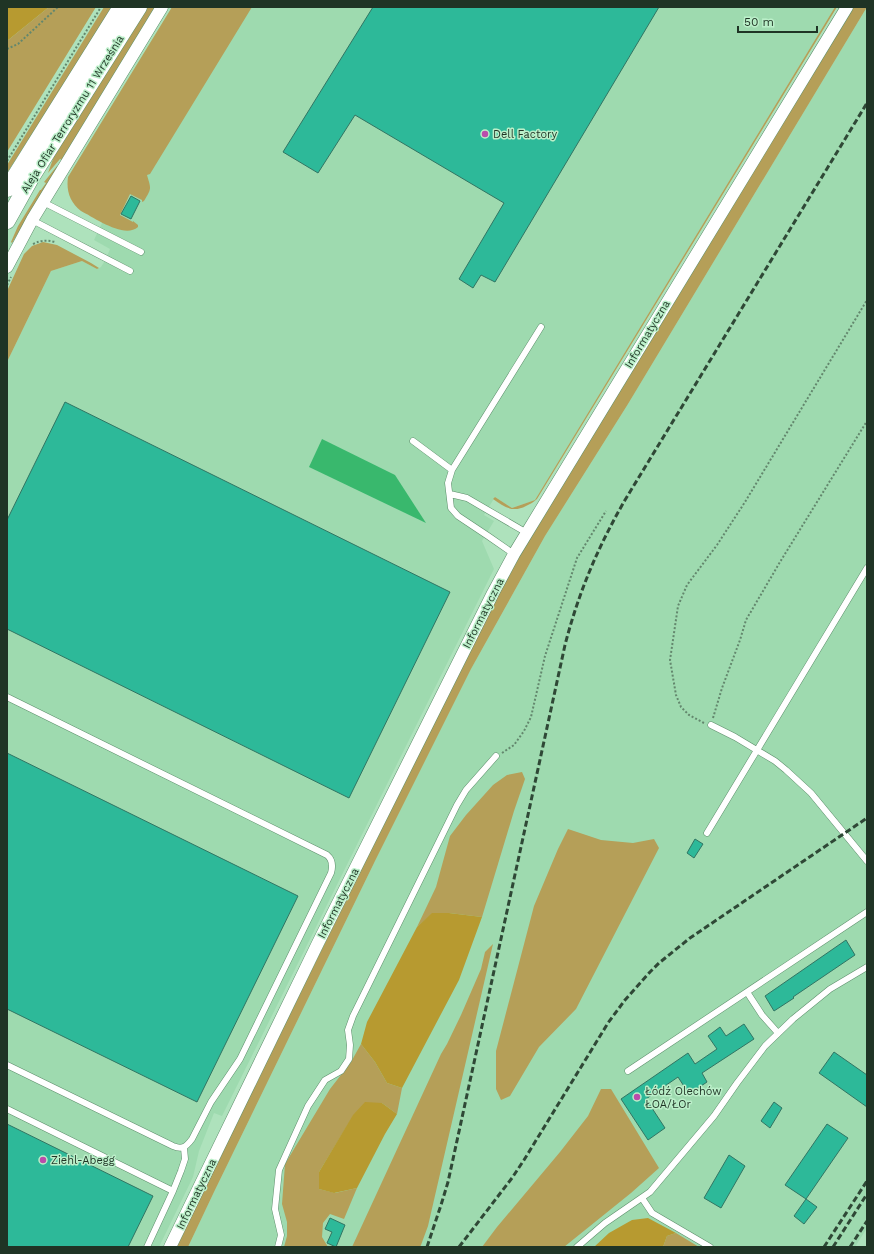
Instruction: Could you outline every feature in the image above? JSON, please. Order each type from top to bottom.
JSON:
[{"type":"street","name":"Aleja Ofiar Terroryzmu 11 Września","points":[[7,189],[121,7]]},
{"type":"street","name":"Aleja Ofiar Terroryzmu 11 Września","points":[[7,221],[30,178],[139,7]]},
{"type":"street","points":[[10,270],[32,220],[162,7]]},
{"type":"street","name":"Informatyczna","points":[[170,1247],[318,943],[493,593],[514,554],[847,7]]},
{"type":"lane","points":[[43,202],[141,252]]},
{"type":"lane","points":[[32,220],[130,272]]},
{"type":"lane","points":[[514,554],[458,516],[451,508],[448,483],[452,470],[541,327]]},
{"type":"lane","points":[[413,441],[452,470]]},
{"type":"lane","points":[[450,494],[467,498],[527,533]]},
{"type":"lane","points":[[707,834],[867,568]]},
{"type":"lane","points":[[7,697],[327,855],[332,862],[333,867],[331,873],[240,1059],[211,1102],[192,1139],[184,1148],[185,1159],[173,1191],[147,1247]]},
{"type":"lane","points":[[711,725],[732,735],[779,764],[808,790],[867,861]]},
{"type":"lane","points":[[278,1247],[280,1235],[275,1209],[279,1170],[308,1106],[325,1080],[341,1071],[348,1059],[350,1045],[348,1030],[354,1016],[457,805],[466,790],[496,756]]},
{"type":"lane","points":[[628,1071],[867,912]]},
{"type":"lane","points":[[577,1247],[605,1223],[650,1192],[714,1116],[765,1046],[793,1018],[830,989],[867,967]]},
{"type":"lane","points":[[747,992],[762,1015],[778,1033]]},
{"type":"lane","points":[[7,1064],[173,1146],[184,1148]]},
{"type":"lane","points":[[7,1109],[173,1191]]},
{"type":"lane","points":[[642,1198],[652,1213],[710,1247]]},
{"type":"path","points":[[7,49],[18,44],[58,7]]},
{"type":"path","points":[[7,161],[101,7]]},
{"type":"path","points":[[30,245],[38,241],[46,240],[61,245]]},
{"type":"path","points":[[7,285],[10,270]]},
{"type":"path","points":[[867,300],[745,502],[717,545],[688,585],[678,606],[670,660],[676,695],[682,707],[689,715],[711,725],[722,688],[746,620],[867,421]]},
{"type":"path","points":[[496,756],[514,745],[524,731],[531,717],[545,656],[577,558],[606,511]]},
{"type":"shaded area","points":[[7,7],[49,7],[7,41]]},
{"type":"shaded area","points":[[49,7],[96,7],[7,152],[7,41]]},
{"type":"shaded area","points":[[104,7],[113,7],[7,173],[7,165]]},
{"type":"shaded area","points":[[147,7],[155,7],[62,160],[60,159],[48,173],[57,148]]},
{"type":"shaded area","points":[[172,7],[252,7],[150,174],[147,175],[150,188],[144,201],[142,202],[142,200],[130,194],[120,215],[133,221],[138,225],[138,227],[125,231],[101,222],[77,208],[68,192],[68,177]]},
{"type":"shaded area","points":[[198,7],[835,7],[535,500],[512,508],[495,497],[484,515],[494,521],[482,541],[494,569],[222,1116],[214,1113],[199,1151],[193,1177],[159,1247],[7,1247],[7,362],[51,271],[82,261],[97,269],[101,267],[106,259],[110,249],[94,240]]},
{"type":"shaded area","points":[[835,7],[837,7],[537,499],[526,506],[517,509],[505,507],[497,502],[493,499],[495,497],[512,508],[535,500]]},
{"type":"shaded area","points":[[852,7],[867,7],[628,404],[545,536],[471,669],[375,861],[188,1247],[176,1247],[504,583]]},
{"type":"shaded area","points":[[867,7],[867,1228],[855,1247],[188,1247],[375,861],[471,669],[545,536],[628,404]]},
{"type":"shaded area","points":[[57,166],[58,167],[12,243],[11,242],[18,226],[40,190],[46,183],[44,182]]},
{"type":"shaded area","points":[[43,242],[57,245],[99,268],[97,269],[82,261],[51,271],[7,362],[7,291],[24,254],[32,246]]},
{"type":"shaded area","points":[[322,439],[395,475],[426,523],[309,467]]},
{"type":"shaded area","points":[[522,772],[525,779],[482,917],[449,913],[433,913],[417,927],[436,887],[450,836],[466,815],[493,785],[507,775]]},
{"type":"shaded area","points":[[568,829],[601,840],[633,843],[654,839],[659,848],[576,1009],[539,1047],[510,1096],[501,1100],[496,1089],[496,1051],[534,906]]},
{"type":"shaded area","points":[[432,913],[449,913],[482,917],[459,980],[402,1088],[387,1083],[375,1062],[361,1044],[367,1022],[417,927]]},
{"type":"shaded area","points":[[493,944],[428,1226],[421,1245],[420,1247],[352,1247],[441,1054],[461,1015],[481,969],[485,952]]},
{"type":"shaded area","points":[[361,1044],[375,1062],[387,1083],[402,1088],[397,1114],[382,1103],[353,1116],[319,1172],[319,1189],[335,1193],[357,1188],[344,1219],[330,1214],[323,1223],[322,1237],[328,1247],[284,1247],[287,1236],[287,1222],[282,1204],[285,1164],[330,1089],[351,1062]]},
{"type":"shaded area","points":[[601,1089],[611,1089],[659,1168],[631,1193],[564,1247],[482,1247],[588,1116]]},
{"type":"shaded area","points":[[365,1102],[382,1103],[397,1114],[357,1188],[334,1193],[319,1189],[319,1172],[353,1115]]},
{"type":"shaded area","points":[[648,1218],[676,1233],[667,1236],[663,1247],[594,1247],[609,1233],[632,1220]]},
{"type":"shaded area","points":[[676,1233],[699,1247],[663,1247],[667,1236]]},
{"type":"building","name":"Dell Factory","points":[[373,7],[659,7],[495,282],[481,275],[473,288],[459,279],[504,203],[355,115],[318,173],[283,152]]},
{"type":"building","points":[[131,196],[140,201],[131,219],[121,214]]},
{"type":"building","points":[[65,402],[450,592],[349,798],[7,629],[7,520]]},
{"type":"building","points":[[7,753],[298,896],[197,1102],[7,1009]]},
{"type":"building","points":[[695,839],[703,844],[694,858],[687,853]]},
{"type":"building","points":[[846,940],[855,955],[774,1011],[765,996]]},
{"type":"building","name":"Łódź Olechów ŁOA/ŁOr","points":[[744,1024],[754,1039],[702,1073],[707,1082],[689,1094],[678,1077],[646,1099],[665,1128],[648,1140],[621,1099],[688,1053],[695,1064],[717,1049],[708,1036],[720,1027],[726,1036]]},
{"type":"building","points":[[834,1052],[867,1075],[867,1107],[819,1073]]},
{"type":"building","points":[[774,1102],[782,1108],[770,1128],[761,1121]]},
{"type":"building","name":"Ziehl-Abegg","points":[[7,1124],[153,1196],[128,1247],[7,1247]]},
{"type":"building","points":[[827,1124],[848,1138],[806,1199],[785,1185]]},
{"type":"building","points":[[729,1155],[745,1166],[721,1208],[704,1198]]},
{"type":"building","points":[[806,1199],[817,1207],[804,1224],[794,1216]]},
{"type":"building","points":[[330,1218],[345,1225],[336,1247],[327,1243],[332,1232],[325,1229]]},
{"type":"railway","points":[[427,1247],[448,1182],[565,645],[576,606],[598,552],[625,500],[867,103]]},
{"type":"railway","points":[[459,1247],[524,1160],[608,1023],[625,1000],[650,972],[690,938],[867,818]]},
{"type":"railway","points":[[824,1247],[867,1181]]},
{"type":"railway","points":[[833,1247],[867,1194]]},
{"type":"railway","points":[[850,1247],[867,1221]]},
{"type":"place","name":"Dell Factory","points":[[485,134]]},
{"type":"place","name":"Łódź Olechów ŁOA/ŁOr","points":[[637,1097]]},
{"type":"place","name":"Ziehl-Abegg","points":[[43,1160]]}]
